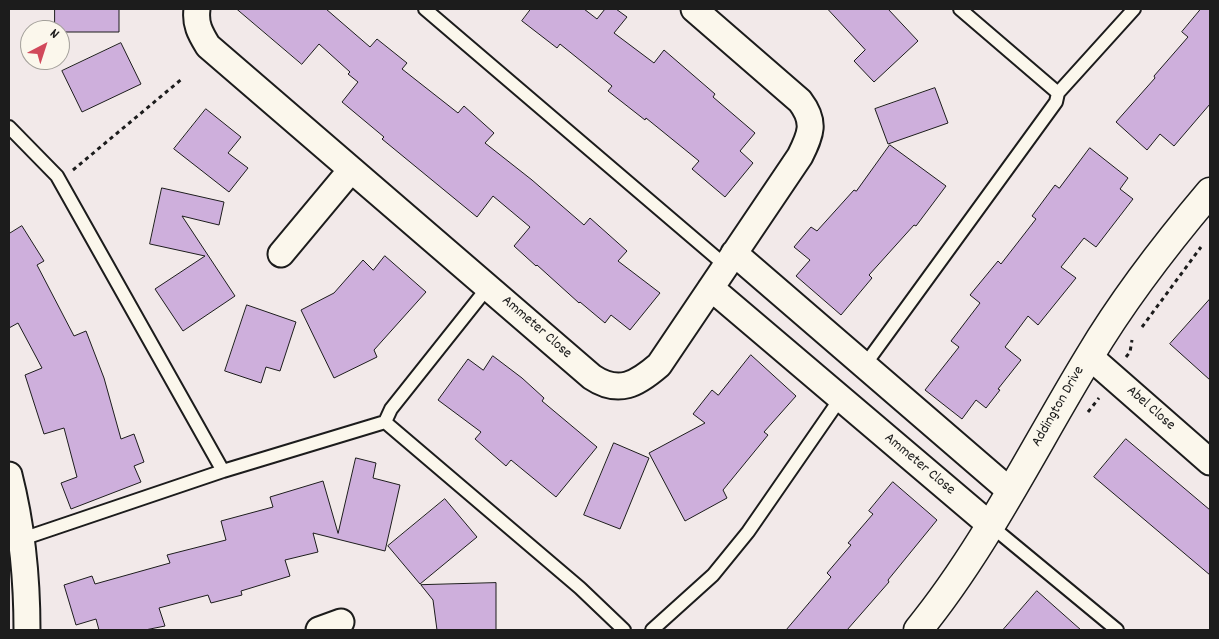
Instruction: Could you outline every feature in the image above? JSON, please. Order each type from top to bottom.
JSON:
[{"type":"street","name":"Ammeter Close","points":[[197,9],[196,20],[208,46],[592,377],[602,384],[615,386],[626,386],[638,381],[659,365],[800,156],[810,133],[811,123],[808,111],[800,102],[694,9]]},
{"type":"street","points":[[281,254],[351,170]]},
{"type":"street","name":"Addington Drive","points":[[918,630],[959,573],[990,525],[1089,356],[1123,302],[1210,192]]},
{"type":"street","points":[[730,259],[864,366],[1010,491]]},
{"type":"street","name":"Ammeter Close","points":[[711,288],[990,525]]},
{"type":"street","name":"Abel Close","points":[[1089,356],[1210,462]]},
{"type":"street","points":[[840,399],[864,366]]},
{"type":"street","points":[[9,475],[22,539],[27,630]]},
{"type":"lane","points":[[425,9],[730,259]]},
{"type":"lane","points":[[960,9],[1058,93]]},
{"type":"lane","points":[[864,366],[1056,102],[1058,93],[1134,9]]},
{"type":"lane","points":[[9,127],[57,176],[223,471]]},
{"type":"lane","points":[[22,539],[223,471],[385,422],[391,409],[488,287]]},
{"type":"lane","points":[[652,630],[713,575],[748,532],[840,399]]},
{"type":"lane","points":[[385,422],[580,588],[624,630]]},
{"type":"lane","points":[[990,525],[1117,630]]},
{"type":"path","points":[[60,181],[184,78]]},
{"type":"path","points":[[1139,330],[1207,239]]},
{"type":"path","points":[[1130,352],[1133,338]]},
{"type":"building","points":[[55,9],[119,9],[119,32],[70,32],[70,20],[55,20]]},
{"type":"building","points":[[237,9],[326,9],[370,47],[377,39],[407,63],[402,69],[458,113],[464,106],[494,133],[485,143],[584,225],[590,218],[627,251],[618,261],[660,293],[630,330],[611,315],[605,323],[579,303],[514,246],[530,227],[493,196],[477,217],[382,139],[384,137],[342,102],[358,82],[348,74],[350,72],[319,44],[302,64]]},
{"type":"building","points":[[531,9],[584,9],[597,19],[605,9],[616,9],[627,17],[614,33],[654,63],[664,50],[715,94],[713,97],[755,133],[740,151],[753,163],[725,197],[692,169],[699,161],[646,118],[645,120],[608,91],[612,86],[560,44],[557,48],[522,21]]},
{"type":"building","points":[[828,9],[888,9],[918,41],[874,82],[854,61],[865,50]]},
{"type":"building","points":[[1201,9],[1210,9],[1210,104],[1174,146],[1160,134],[1147,150],[1116,122],[1188,37],[1182,32]]},
{"type":"building","points":[[121,43],[141,84],[82,112],[62,71],[70,70],[70,67]]},
{"type":"building","points":[[935,88],[948,123],[888,144],[875,109]]},
{"type":"building","points":[[206,109],[241,137],[228,153],[248,168],[229,192],[174,149]]},
{"type":"building","points":[[890,145],[946,186],[916,226],[914,225],[869,275],[872,278],[841,315],[796,276],[810,260],[794,247],[811,227],[817,231],[854,190],[856,191]]},
{"type":"building","points":[[1090,148],[1128,178],[1120,189],[1133,199],[1096,247],[1084,238],[1061,267],[1076,278],[1038,325],[1028,316],[1005,347],[1021,360],[986,408],[976,400],[962,419],[925,390],[959,347],[951,341],[980,303],[970,295],[998,261],[1001,264],[1036,219],[1032,216],[1055,185],[1059,188]]},
{"type":"building","points":[[162,188],[224,202],[219,225],[182,216],[235,296],[183,331],[155,289],[205,256],[150,244]]},
{"type":"building","points":[[22,226],[44,261],[37,265],[74,336],[86,331],[104,378],[121,439],[134,434],[144,462],[134,466],[141,482],[71,509],[61,483],[77,477],[64,428],[44,434],[25,375],[42,368],[18,323],[9,328],[9,234]]},
{"type":"building","points":[[385,256],[426,292],[374,350],[377,357],[334,378],[301,310],[334,293],[363,260],[373,270]]},
{"type":"building","points":[[1210,299],[1210,380],[1170,344]]},
{"type":"building","points":[[247,305],[296,322],[280,371],[266,367],[261,383],[225,371]]},
{"type":"building","points":[[751,355],[796,396],[764,432],[768,435],[723,490],[727,498],[685,521],[649,453],[705,423],[693,414],[712,390],[718,395]]},
{"type":"building","points":[[493,356],[522,378],[544,398],[542,401],[597,447],[556,497],[511,460],[506,466],[475,439],[481,432],[438,400],[468,359],[483,370]]},
{"type":"building","points":[[1126,439],[1210,510],[1210,575],[1094,477]]},
{"type":"building","points":[[614,443],[649,458],[620,529],[584,515]]},
{"type":"building","points":[[356,458],[376,463],[373,478],[400,485],[385,551],[313,533],[318,552],[285,560],[290,576],[241,591],[242,595],[211,603],[208,595],[159,608],[165,626],[145,630],[99,630],[96,619],[76,625],[64,585],[92,576],[95,584],[170,563],[167,555],[226,540],[221,521],[273,507],[270,497],[323,481],[338,533]]},
{"type":"building","points":[[893,482],[937,520],[888,580],[889,582],[847,630],[786,630],[831,577],[827,573],[851,545],[848,543],[873,514],[869,511]]},
{"type":"building","points":[[445,499],[477,537],[420,584],[388,546]]},
{"type":"building","points":[[496,583],[496,630],[437,630],[433,600],[421,585]]},
{"type":"building","points":[[1037,591],[1081,630],[1003,630]]}]
